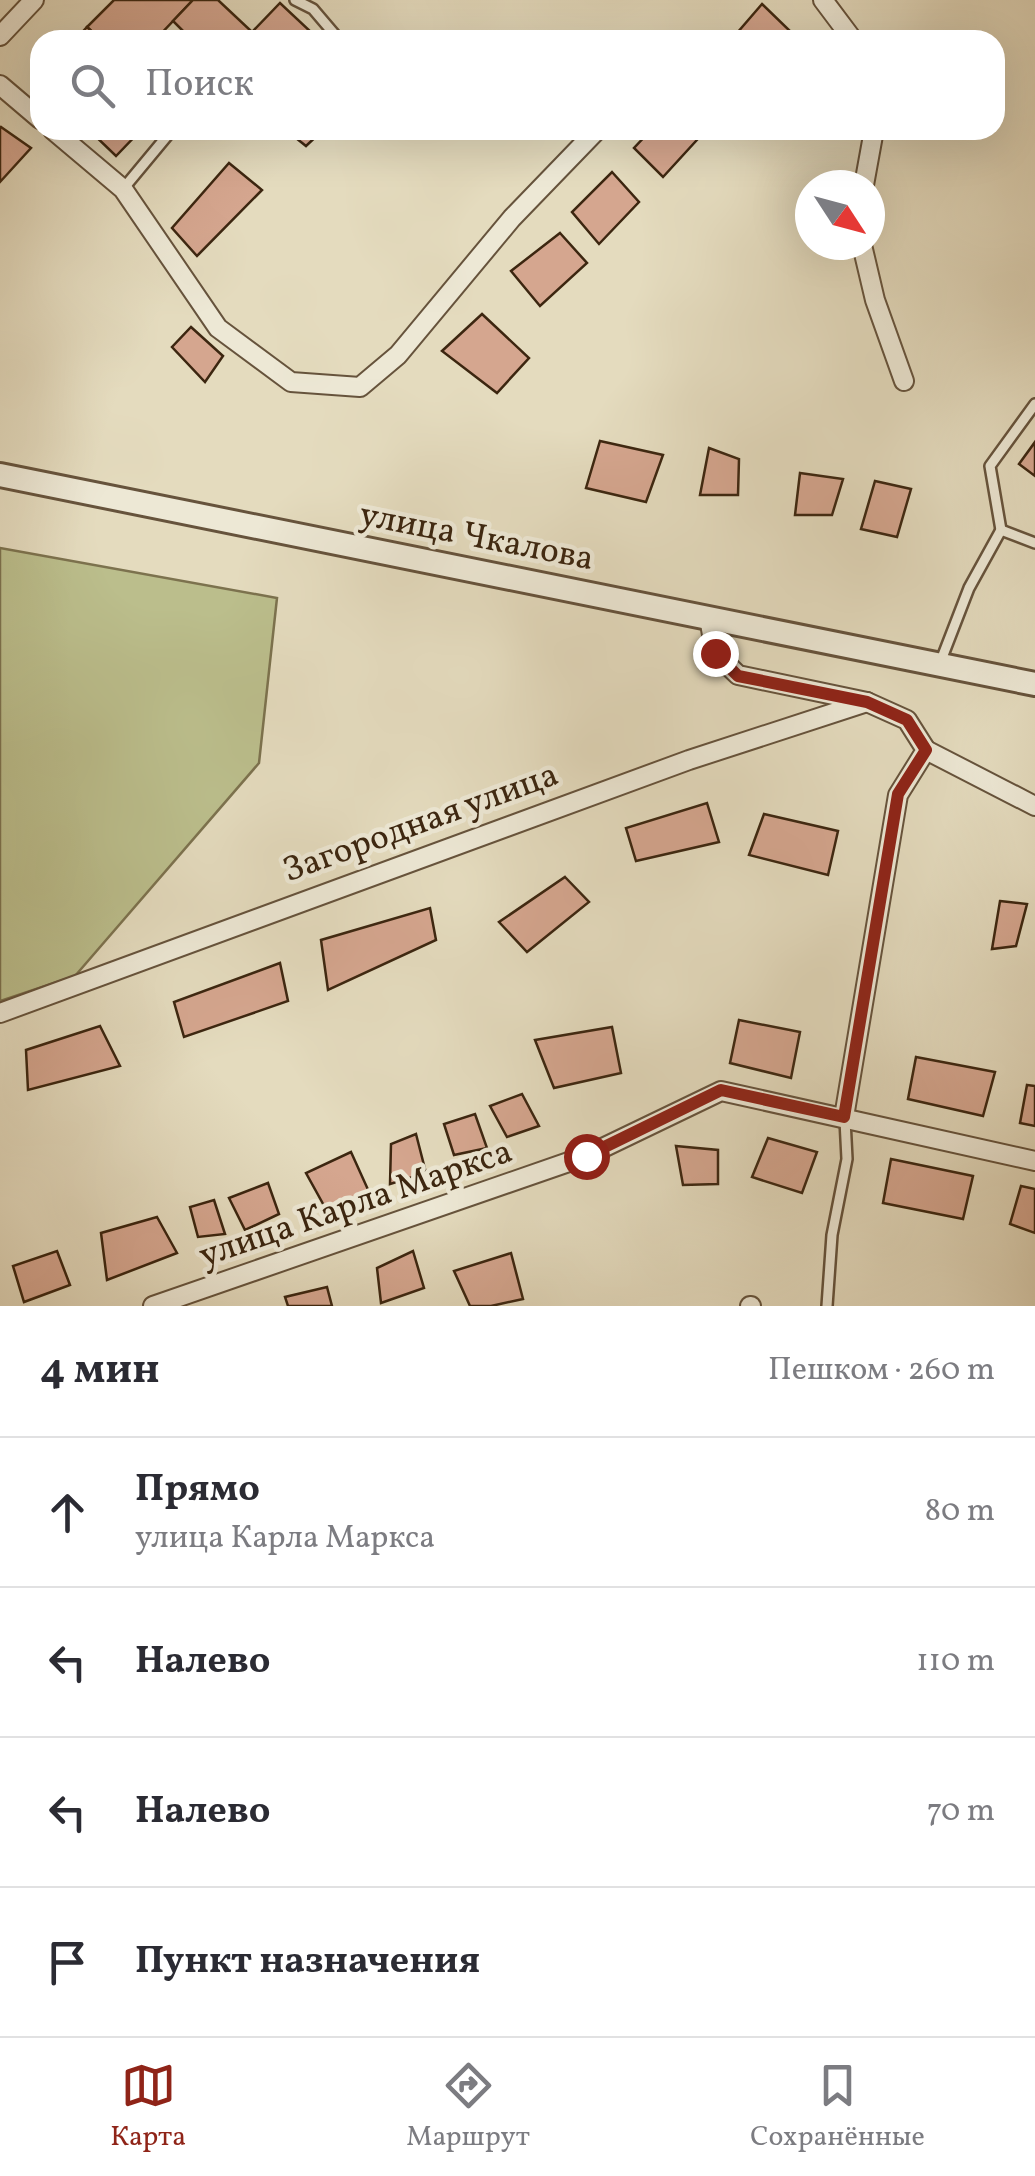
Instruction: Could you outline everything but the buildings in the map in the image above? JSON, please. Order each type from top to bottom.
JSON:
[{"type":"street","points":[[0,36],[34,0]]},
{"type":"street","points":[[823,0],[846,30]]},
{"type":"street","points":[[0,85],[30,110]]},
{"type":"street","points":[[65,140],[123,189],[218,328],[292,382],[360,387],[398,355],[512,218],[587,140]]},
{"type":"street","points":[[867,170],[872,140]]},
{"type":"street","points":[[866,260],[875,300],[904,381]]},
{"type":"street","name":"улица Чкалова","points":[[0,475],[939,666]]},
{"type":"street","points":[[710,617],[715,653],[738,676],[867,702],[907,720],[926,750],[1035,806]]},
{"type":"street","points":[[939,666],[1035,684]]},
{"type":"street","name":"Загородная улица","points":[[0,1014],[690,760],[867,702]]},
{"type":"street","points":[[844,1117],[898,794],[926,750]]},
{"type":"street","name":"улица Карла Маркса","points":[[152,1306],[586,1156],[721,1090],[1035,1161]]},
{"type":"lane","points":[[295,0],[313,9],[331,30]]},
{"type":"lane","points":[[313,9],[321,0]]},
{"type":"lane","points":[[123,189],[164,140]]},
{"type":"lane","points":[[939,666],[968,588],[1001,530],[990,466],[1035,404]]},
{"type":"lane","points":[[1001,530],[1035,543]]},
{"type":"lane","points":[[827,1306],[832,1234],[847,1159],[844,1117]]},
{"type":"green space","points":[[0,548],[277,598],[259,763],[75,976],[0,1001]]},
{"type":"route","points":[[586,1156],[721,1090],[844,1117],[898,794],[926,750],[907,720],[867,702],[738,676],[715,653]]}]
